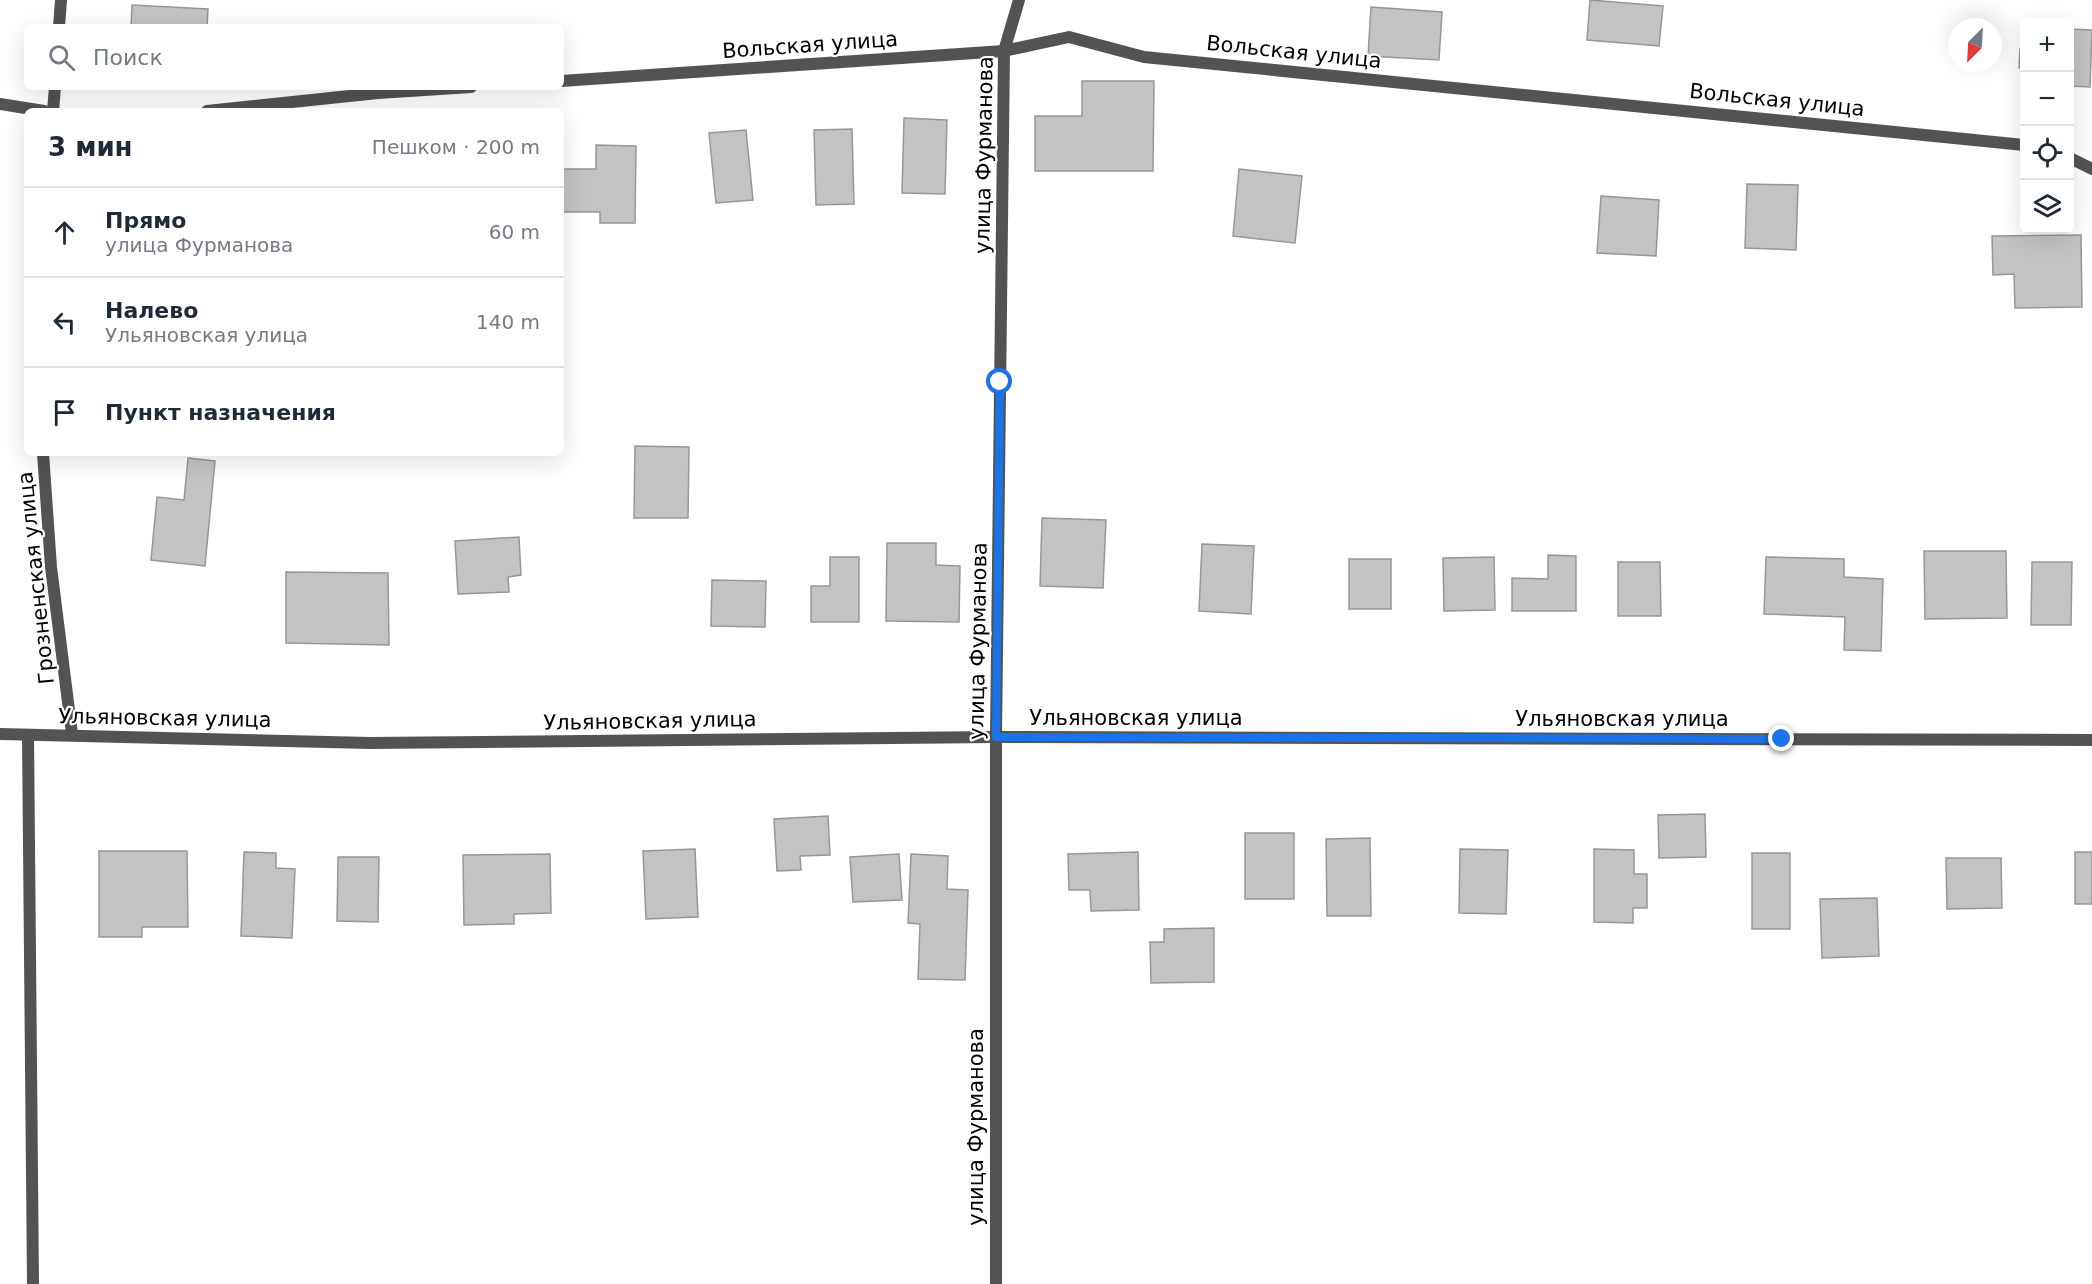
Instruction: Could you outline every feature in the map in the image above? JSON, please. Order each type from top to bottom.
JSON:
[{"type":"street","points":[[59,24],[61,0]]},
{"type":"street","name":"улица Фурманова","points":[[996,1284],[996,737],[1004,51],[1019,0]]},
{"type":"street","name":"Вольская улица","points":[[564,81],[1004,51],[1070,37],[1144,57],[2020,145]]},
{"type":"street","points":[[53,108],[55,90]]},
{"type":"street","points":[[236,108],[424,90]]},
{"type":"street","points":[[0,104],[25,108]]},
{"type":"street","points":[[2074,160],[2092,169]]},
{"type":"street","name":"Грозненская улица","points":[[43,456],[51,567],[72,734]]},
{"type":"street","name":"Ульяновская улица","points":[[0,734],[370,743],[996,737],[2092,740]]},
{"type":"street","points":[[28,735],[33,1284]]},
{"type":"building","points":[[1590,0],[1663,6],[1659,46],[1587,40]]},
{"type":"building","points":[[132,5],[208,9],[207,24],[131,24]]},
{"type":"building","points":[[1371,7],[1442,12],[1439,60],[1368,56]]},
{"type":"building","points":[[2074,29],[2092,30],[2090,87],[2074,86]]},
{"type":"building","points":[[1082,81],[1154,81],[1153,171],[1035,171],[1035,116],[1082,116]]},
{"type":"building","points":[[904,118],[947,120],[945,194],[902,193]]},
{"type":"building","points":[[852,129],[854,204],[816,205],[814,130]]},
{"type":"building","points":[[746,130],[753,200],[716,203],[709,133]]},
{"type":"building","points":[[596,145],[636,146],[635,223],[600,223],[600,212],[564,212],[564,169],[596,169]]},
{"type":"building","points":[[1239,169],[1302,176],[1295,243],[1233,236]]},
{"type":"building","points":[[1747,184],[1798,185],[1796,250],[1745,248]]},
{"type":"building","points":[[1601,196],[1659,200],[1656,256],[1597,253]]},
{"type":"building","points":[[2081,235],[2082,307],[2015,308],[2014,274],[1993,275],[1992,236]]},
{"type":"building","points":[[635,446],[689,447],[688,518],[634,518]]},
{"type":"building","points":[[188,458],[215,461],[205,566],[151,560],[157,497],[184,500]]},
{"type":"building","points":[[1042,518],[1106,520],[1103,588],[1040,586]]},
{"type":"building","points":[[519,537],[521,575],[508,577],[509,592],[458,594],[455,541]]},
{"type":"building","points":[[887,543],[936,543],[936,565],[960,566],[959,622],[886,621]]},
{"type":"building","points":[[1202,544],[1254,546],[1251,614],[1199,611]]},
{"type":"building","points":[[1924,551],[2006,551],[2007,618],[1925,619]]},
{"type":"building","points":[[1548,555],[1576,556],[1576,611],[1512,611],[1512,578],[1548,579]]},
{"type":"building","points":[[830,557],[859,557],[859,622],[811,622],[811,586],[830,586]]},
{"type":"building","points":[[1494,557],[1495,610],[1444,611],[1443,558]]},
{"type":"building","points":[[1766,557],[1844,559],[1844,577],[1883,579],[1881,651],[1844,650],[1845,617],[1764,614]]},
{"type":"building","points":[[1349,559],[1391,559],[1391,609],[1349,609]]},
{"type":"building","points":[[1618,562],[1660,562],[1661,616],[1618,616]]},
{"type":"building","points":[[2032,562],[2072,562],[2071,625],[2031,625]]},
{"type":"building","points":[[286,572],[388,573],[389,645],[286,643]]},
{"type":"building","points":[[712,580],[766,581],[765,627],[711,626]]},
{"type":"building","points":[[1705,814],[1706,857],[1659,858],[1658,815]]},
{"type":"building","points":[[828,816],[830,855],[800,856],[801,870],[777,871],[774,819]]},
{"type":"building","points":[[1245,833],[1294,833],[1294,899],[1245,899]]},
{"type":"building","points":[[1370,838],[1371,916],[1327,916],[1326,839]]},
{"type":"building","points":[[695,849],[698,917],[646,919],[643,851]]},
{"type":"building","points":[[1460,849],[1508,850],[1506,914],[1459,913]]},
{"type":"building","points":[[1594,849],[1634,850],[1634,874],[1647,874],[1647,908],[1633,908],[1633,923],[1594,922]]},
{"type":"building","points":[[99,851],[187,851],[188,927],[142,927],[142,937],[99,937]]},
{"type":"building","points":[[244,852],[276,853],[276,868],[295,869],[292,938],[241,936]]},
{"type":"building","points":[[1138,852],[1139,910],[1091,911],[1090,890],[1069,890],[1068,854]]},
{"type":"building","points":[[2075,852],[2092,852],[2092,904],[2075,904]]},
{"type":"building","points":[[1752,853],[1790,853],[1790,929],[1752,929]]},
{"type":"building","points":[[550,854],[551,913],[514,914],[514,924],[464,925],[463,855]]},
{"type":"building","points":[[899,854],[902,900],[853,902],[850,857]]},
{"type":"building","points":[[911,854],[948,856],[947,889],[968,890],[965,980],[918,979],[920,924],[908,923]]},
{"type":"building","points":[[338,857],[379,857],[378,922],[337,921]]},
{"type":"building","points":[[1946,858],[2001,858],[2002,908],[1947,909]]},
{"type":"building","points":[[1877,898],[1879,956],[1822,958],[1820,899]]},
{"type":"building","points":[[1214,928],[1214,982],[1151,983],[1150,942],[1164,942],[1164,929]]},
{"type":"route","points":[[1000,382],[996,737],[1782,739]]}]
